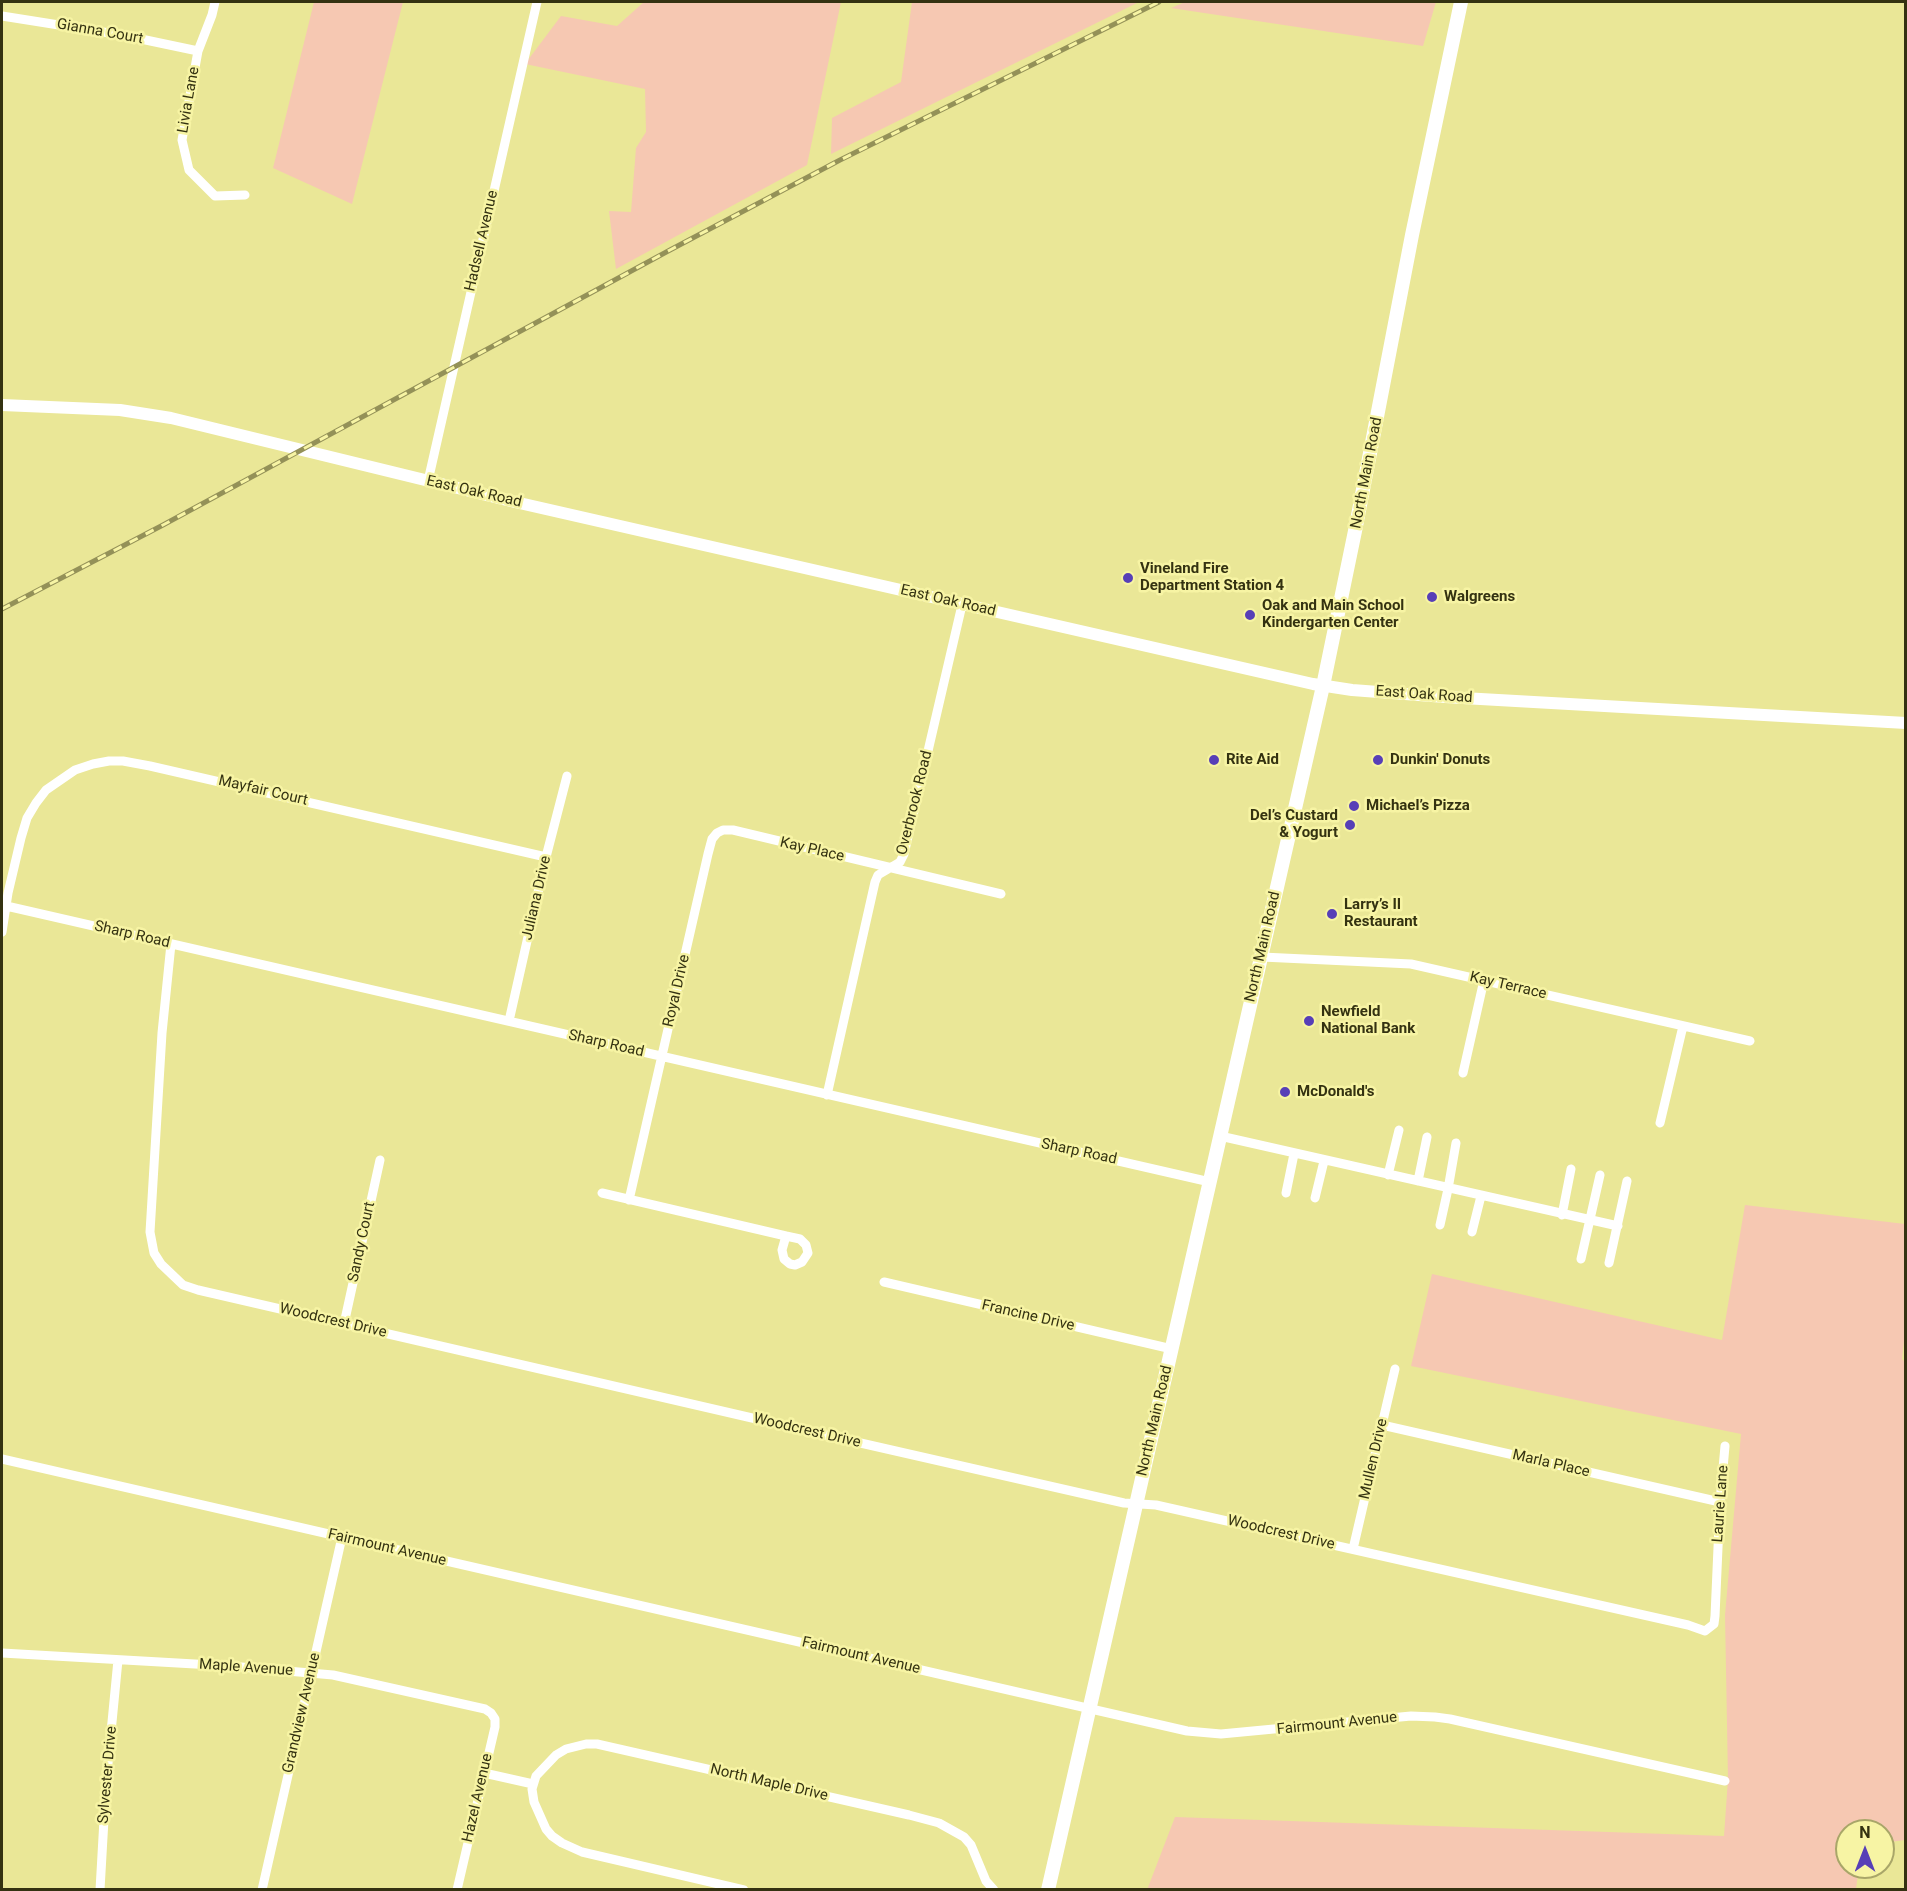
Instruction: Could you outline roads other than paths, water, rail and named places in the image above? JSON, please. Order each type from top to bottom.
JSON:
[{"type":"main road","name":"North Main Road","points":[[1048,1890],[1323,686],[1412,235],[1461,2]]},
{"type":"street","name":"Livia Lane","points":[[214,2],[212,15],[198,51],[182,140],[189,170],[215,196],[245,195]]},
{"type":"street","name":"Hadsell Avenue","points":[[428,481],[537,2]]},
{"type":"street","name":"Gianna Court","points":[[2,16],[122,35],[198,51]]},
{"type":"street","name":"East Oak Road","points":[[2,405],[120,410],[171,418],[428,481],[1323,686],[1445,697],[1905,723]]},
{"type":"street","name":"Overbrook Road","points":[[827,1095],[875,882],[878,875],[900,862],[904,854],[962,605]]},
{"type":"street","name":"Mayfair Court","points":[[2,932],[4,906],[27,818],[46,790],[75,770],[93,764],[123,761],[546,857]]},
{"type":"street","name":"Juliana Drive","points":[[508,1021],[567,776]]},
{"type":"street","name":"Kay Place","points":[[692,926],[712,839],[717,833],[723,831],[733,830],[1001,894]]},
{"type":"street","name":"Sharp Road","points":[[4,906],[1210,1182]]},
{"type":"street","name":"Royal Drive","points":[[629,1200],[692,926]]},
{"type":"street","name":"Woodcrest Drive","points":[[171,944],[162,1033],[150,1232],[154,1253],[160,1264],[183,1284],[198,1290],[855,1442],[1112,1500],[1156,1505],[1688,1625],[1705,1631],[1714,1624],[1717,1563]]},
{"type":"street","name":"Kay Terrace","points":[[1262,957],[1411,964],[1750,1041]]},
{"type":"street","points":[[1463,1073],[1484,980]]},
{"type":"street","points":[[1660,1123],[1683,1026]]},
{"type":"street","points":[[1388,1175],[1399,1130]]},
{"type":"street","points":[[1220,1136],[1618,1226]]},
{"type":"street","points":[[1418,1181],[1427,1137]]},
{"type":"street","points":[[1440,1225],[1456,1143]]},
{"type":"street","points":[[1286,1193],[1294,1154]]},
{"type":"street","name":"Sandy Court","points":[[344,1324],[380,1160]]},
{"type":"street","points":[[1315,1198],[1324,1161]]},
{"type":"street","points":[[1562,1215],[1571,1168]]},
{"type":"street","points":[[1581,1259],[1600,1175]]},
{"type":"street","points":[[1609,1263],[1628,1181]]},
{"type":"street","points":[[602,1193],[786,1236]]},
{"type":"street","points":[[1472,1232],[1481,1196]]},
{"type":"street","name":"Francine Drive","points":[[884,1282],[1172,1349]]},
{"type":"street","name":"Mullen Drive","points":[[1353,1549],[1395,1369]]},
{"type":"street","name":"Marla Place","points":[[1382,1425],[1720,1502]]},
{"type":"street","name":"Laurie Lane","points":[[1717,1563],[1725,1446]]},
{"type":"street","name":"Fairmount Avenue","points":[[2,1460],[1187,1731],[1221,1734],[1411,1716],[1450,1719],[1725,1781]]},
{"type":"street","name":"Grandview Avenue","points":[[262,1890],[342,1537]]},
{"type":"street","name":"Maple Avenue","points":[[2,1653],[312,1672],[486,1709]]},
{"type":"street","name":"Sylvester Drive","points":[[100,1890],[106,1784],[118,1660]]},
{"type":"street","name":"Hazel Avenue","points":[[457,1890],[495,1722],[491,1713],[486,1709]]},
{"type":"street","name":"North Maple Drive","points":[[533,1784],[544,1766],[566,1749],[586,1744],[610,1746],[939,1823],[964,1837],[971,1845],[990,1888]]},
{"type":"street","points":[[484,1773],[533,1784],[534,1802],[541,1819],[552,1836],[562,1843],[582,1852],[744,1890]]},
{"type":"railway","points":[[2,609],[163,525],[840,160],[1159,2]]},
{"type":"place","name":"Vineland Fire Department Station 4","points":[[1128,578]]},
{"type":"place","name":"Walgreens","points":[[1432,597]]},
{"type":"place","name":"Oak and Main School Kindergarten Center","points":[[1250,615]]},
{"type":"place","name":"Rite Aid","points":[[1214,760]]},
{"type":"place","name":"Dunkin' Donuts","points":[[1378,760]]},
{"type":"place","name":"Michael’s Pizza","points":[[1354,806]]},
{"type":"place","name":"Del’s Custard & Yogurt","points":[[1350,825]]},
{"type":"place","name":"Larry’s II Restaurant","points":[[1332,914]]},
{"type":"place","name":"Newfield National Bank","points":[[1309,1021]]},
{"type":"place","name":"McDonald's","points":[[1285,1092]]}]
